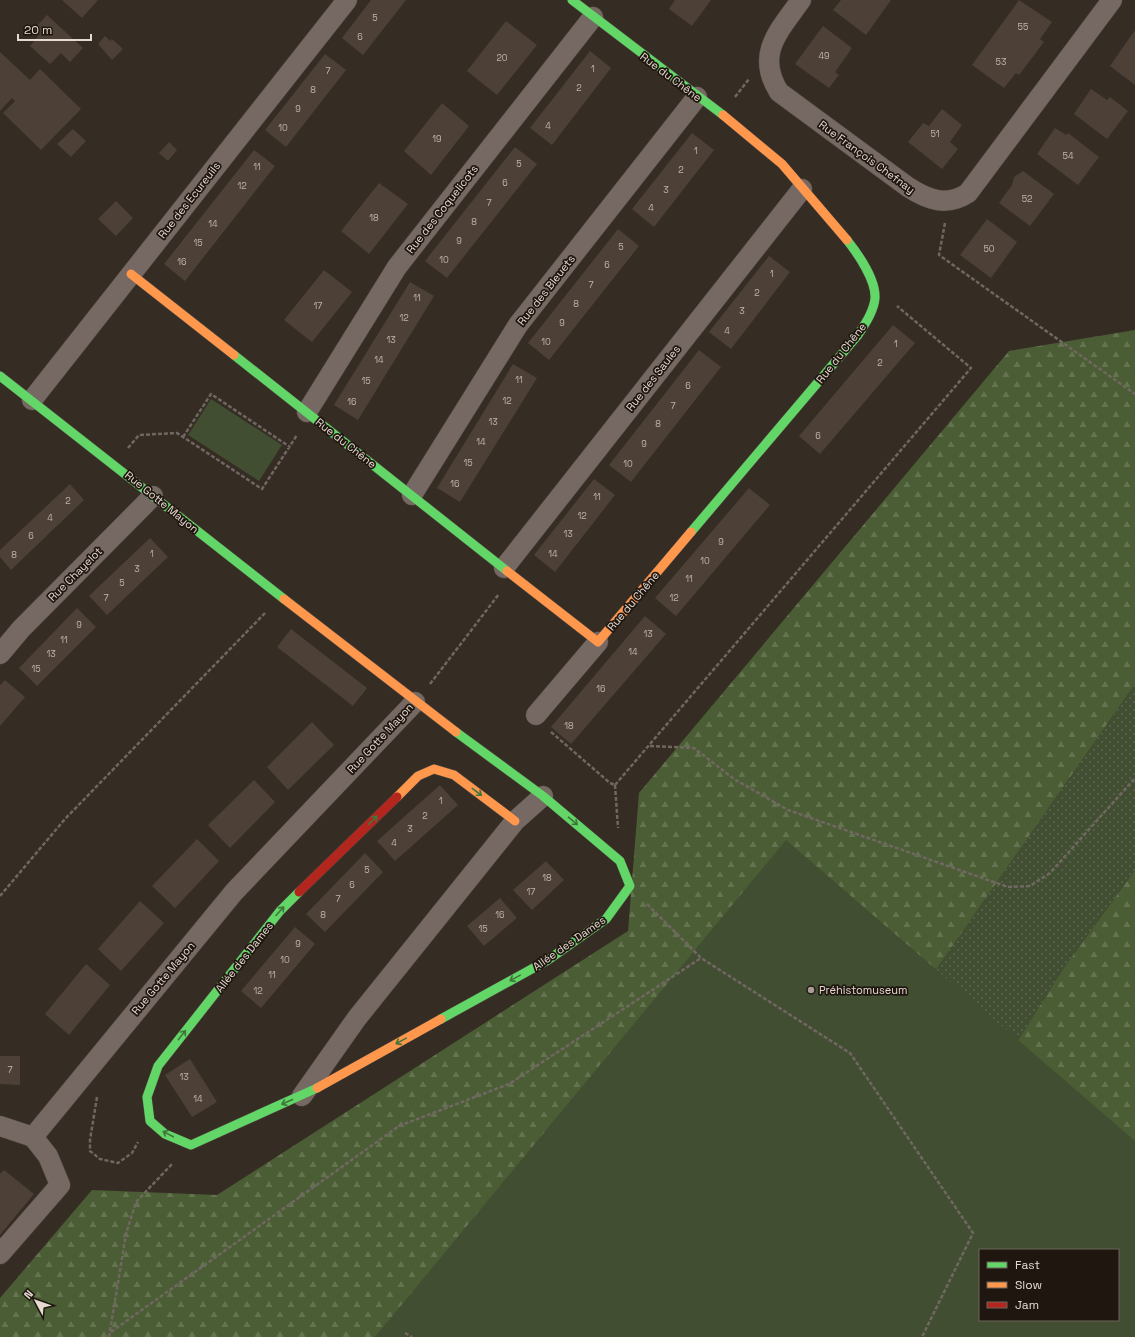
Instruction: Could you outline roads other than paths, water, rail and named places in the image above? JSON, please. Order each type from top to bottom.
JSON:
[{"type":"street","name":"Rue des Ecureuils","points":[[32,400],[347,0]]},
{"type":"street","name":"Rue du Chêne","points":[[542,722],[598,642],[858,335],[869,317],[875,298],[869,274],[859,255],[782,164],[722,115],[572,0]]},
{"type":"street","name":"Rue François Chefnay","points":[[801,0],[776,34],[770,49],[768,67],[771,79],[779,92],[914,191],[932,199],[950,202],[959,199],[968,193],[1112,0]]},
{"type":"street","name":"Rue des Coquelicots","points":[[309,414],[397,267],[593,17]]},
{"type":"street","name":"Rue des Bleuets","points":[[412,495],[518,325],[697,97]]},
{"type":"street","name":"Rue des Saules","points":[[504,568],[802,189]]},
{"type":"street","name":"Rue du Chêne","points":[[131,274],[598,642]]},
{"type":"street","name":"Rue Gotte Mayon","points":[[0,376],[415,702],[234,892],[33,1137]]},
{"type":"street","name":"Rue Chayelot","points":[[0,654],[21,629],[153,496]]},
{"type":"street","points":[[302,1096],[356,1018],[515,821],[543,796],[415,702]]},
{"type":"street","name":"Allée des Dames","points":[[515,821],[454,775],[434,769],[418,776],[280,912],[158,1066],[147,1097],[150,1121],[165,1134],[190,1145],[302,1096],[548,960],[606,919],[630,886],[620,861],[543,796]]},
{"type":"street","points":[[0,1126],[33,1137],[48,1156],[60,1185],[0,1254]]},
{"type":"place","name":"Préhistomuseum","points":[[811,990]]}]
